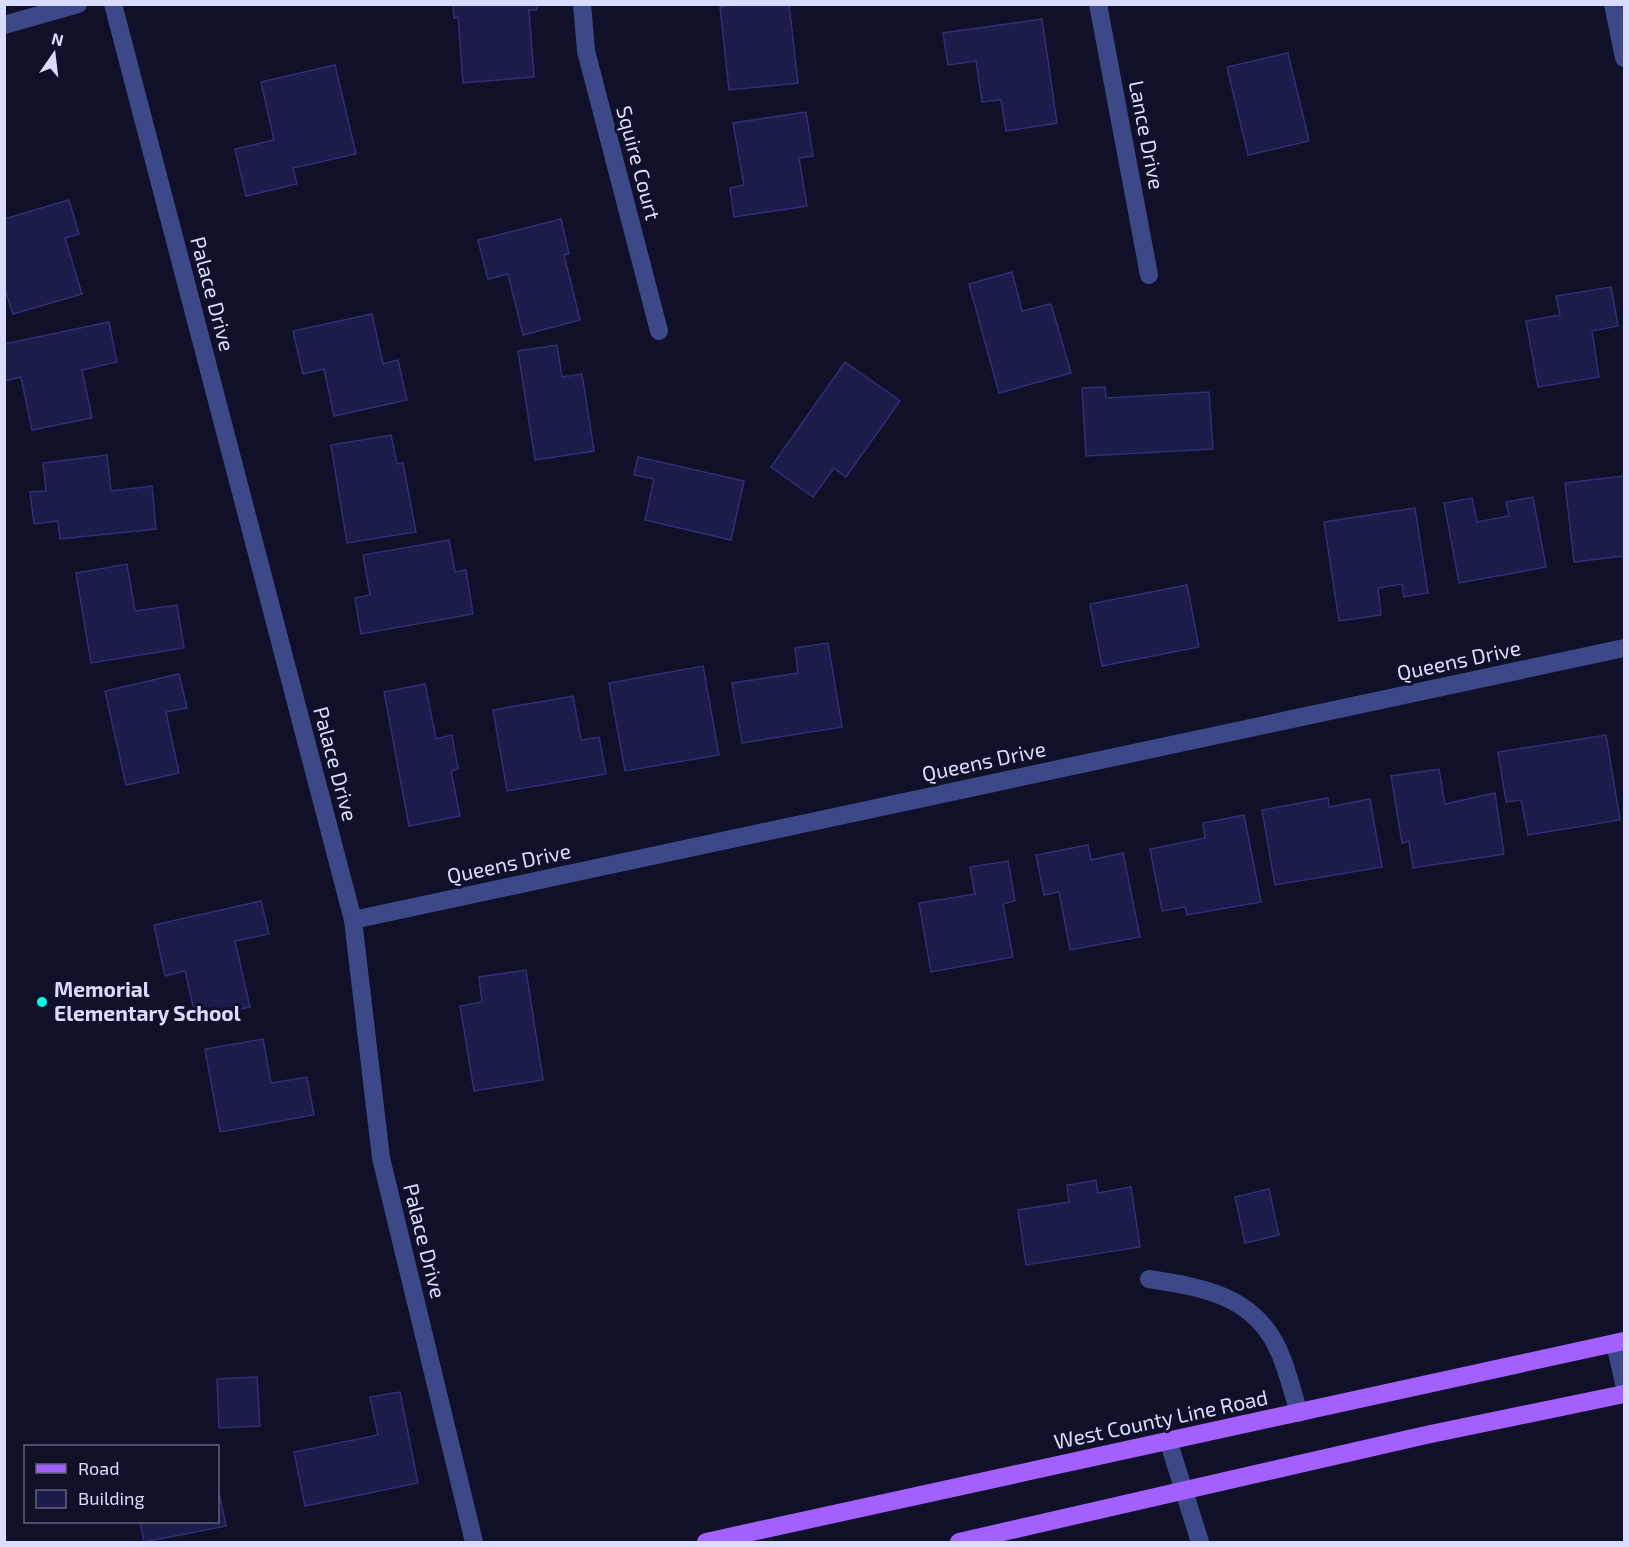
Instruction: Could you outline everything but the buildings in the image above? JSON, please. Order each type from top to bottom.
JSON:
[{"type":"main road","name":"West County Line Road","points":[[706,1542],[1620,1342]]},
{"type":"main road","points":[[959,1542],[1426,1435],[1624,1394]]},
{"type":"street","points":[[4,25],[78,4]]},
{"type":"street","name":"Palace Drive","points":[[113,4],[353,920],[381,1158],[474,1542]]},
{"type":"street","name":"Squire Court","points":[[582,4],[586,51],[659,331]]},
{"type":"street","name":"Lance Drive","points":[[1098,4],[1149,274]]},
{"type":"street","points":[[1613,4],[1624,58]]},
{"type":"street","name":"Queens Drive","points":[[353,920],[1624,648]]},
{"type":"street","points":[[1149,1279],[1199,1286],[1228,1296],[1253,1313],[1277,1346],[1299,1413]]},
{"type":"street","points":[[1620,1342],[1624,1383]]},
{"type":"street","points":[[1168,1440],[1200,1542]]},
{"type":"place","name":"Memorial Elementary School","points":[[42,1002]]}]
